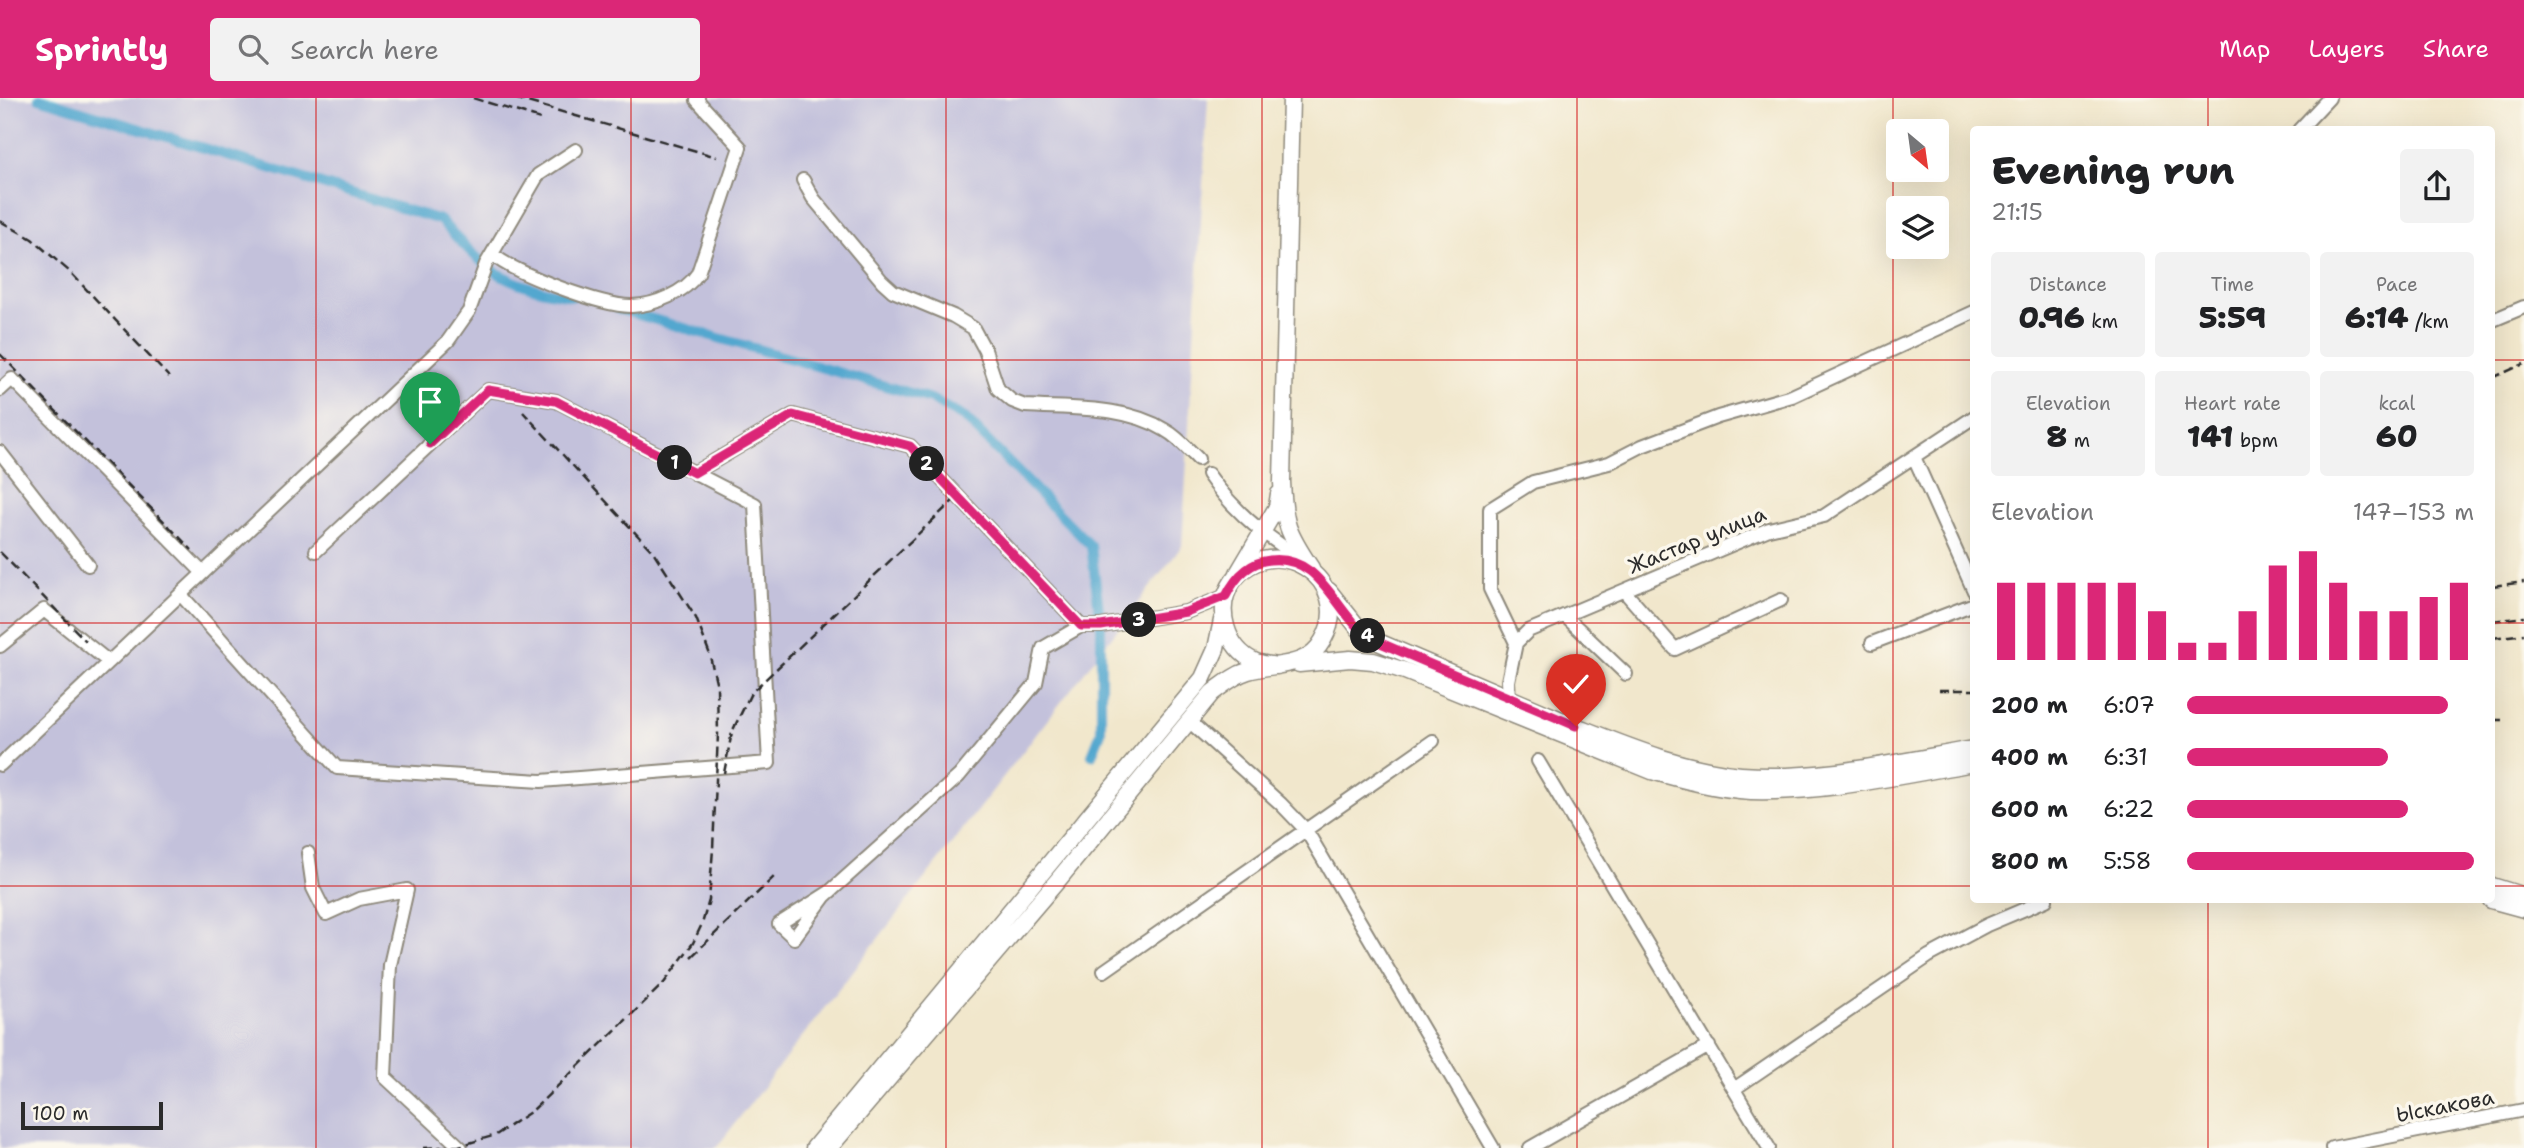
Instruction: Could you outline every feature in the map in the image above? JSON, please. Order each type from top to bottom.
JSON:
[{"type":"main road","points":[[1291,98],[1283,512],[1290,537],[1314,574],[1331,603],[1330,623],[1322,642],[1308,657],[1283,666],[1256,662],[1238,650],[1227,632],[1228,596],[1246,568],[1263,560],[1281,558],[1299,562],[1314,574],[1360,630],[1408,663],[1652,771],[1692,782],[1750,791],[1796,790],[1839,786],[1970,764]]},
{"type":"main road","points":[[814,1148],[1203,678],[1216,649],[1228,596],[1276,507],[1282,482]]},
{"type":"main road","points":[[829,1148],[1058,880],[1212,693],[1247,671],[1350,659],[1408,663],[1509,698],[1642,753],[1695,768],[1740,775],[1789,776],[1832,772],[1970,750]]},
{"type":"main road","points":[[2495,887],[2524,896]]},
{"type":"main road","points":[[2495,901],[2524,909]]},
{"type":"street","points":[[492,254],[502,263],[564,289],[629,306],[660,299],[685,288],[698,273],[740,147],[698,98]]},
{"type":"street","points":[[2302,126],[2329,98]]},
{"type":"street","points":[[0,765],[448,341],[469,311],[492,254],[538,175],[576,150]]},
{"type":"street","points":[[803,180],[813,198],[893,291],[953,316],[973,328],[985,350],[998,389],[1012,401],[1025,406],[1122,413],[1151,422],[1168,431],[1198,459]]},
{"type":"street","points":[[2495,319],[2524,307]]},
{"type":"street","points":[[1509,698],[1508,681],[1516,643],[1490,589],[1490,509],[1533,482],[1608,463],[1642,446],[1718,417],[1792,396],[1970,314]]},
{"type":"street","points":[[0,390],[12,379],[203,573]]},
{"type":"street","points":[[181,595],[337,768],[541,781],[769,764],[755,504],[556,401],[488,390],[316,551]]},
{"type":"street","points":[[694,473],[793,415],[910,446],[1081,626]]},
{"type":"street","name":"Жастар улица","points":[[1516,643],[1528,631],[1769,529],[1824,516],[1970,420]]},
{"type":"street","points":[[0,452],[88,565]]},
{"type":"street","points":[[1914,457],[1970,583]]},
{"type":"street","points":[[1208,474],[1223,496],[1262,531],[1292,552],[1314,574]]},
{"type":"street","points":[[1624,591],[1675,649],[1781,600]]},
{"type":"street","points":[[831,891],[959,776],[1036,683],[1043,648],[1081,626],[1101,626],[1186,612],[1228,596]]},
{"type":"street","points":[[1872,643],[1970,606]]},
{"type":"street","points":[[0,646],[44,610],[109,662]]},
{"type":"street","points":[[1565,616],[1626,674]]},
{"type":"street","points":[[1189,721],[1306,830],[1493,1148]]},
{"type":"street","points":[[1104,971],[1433,741]]},
{"type":"street","points":[[1538,761],[1769,1148]]},
{"type":"street","points":[[309,853],[313,888],[326,914],[359,899],[407,890],[390,965],[385,1077],[461,1148]]},
{"type":"street","points":[[1734,1089],[1929,956],[1987,925],[2039,903]]},
{"type":"street","points":[[1530,1148],[1709,1046]]},
{"type":"street","name":"Ыскакова","points":[[2332,1148],[2354,1146],[2524,1110]]},
{"type":"shaded area","points":[[0,98],[1208,98],[1182,546],[716,1148],[0,1148]]},
{"type":"waterway","points":[[39,98],[440,220],[476,257],[501,275],[536,289],[573,296]]},
{"type":"waterway","points":[[618,309],[931,399],[965,418],[1091,546],[1101,626],[1101,732],[1092,755]]},
{"type":"railway","points":[[473,98],[544,120]]},
{"type":"railway","points":[[514,98],[717,157]]},
{"type":"railway","points":[[0,221],[32,239],[70,272],[169,377]]},
{"type":"railway","points":[[0,354],[192,550]]},
{"type":"railway","points":[[2495,377],[2524,364]]},
{"type":"railway","points":[[423,1148],[459,1146],[496,1135],[533,1110],[664,983],[693,943],[709,900],[718,734],[717,686],[709,652],[696,618],[654,553],[523,412]]},
{"type":"railway","points":[[724,773],[732,732],[751,693],[956,498]]},
{"type":"railway","points":[[0,552],[86,641]]},
{"type":"railway","points":[[2495,586],[2524,582]]},
{"type":"railway","points":[[2495,621],[2524,617]]},
{"type":"railway","points":[[2495,638],[2524,634]]},
{"type":"railway","points":[[1939,690],[1970,690]]},
{"type":"railway","points":[[2495,720],[2504,720]]},
{"type":"railway","points":[[691,957],[777,874]]},
{"type":"route","points":[[430,444],[488,390],[556,401],[694,473],[793,415],[910,446],[1081,626],[1101,626],[1186,612],[1226,596],[1233,581],[1246,568],[1263,560],[1281,558],[1299,562],[1314,572],[1360,630],[1376,641],[1576,726]]}]
